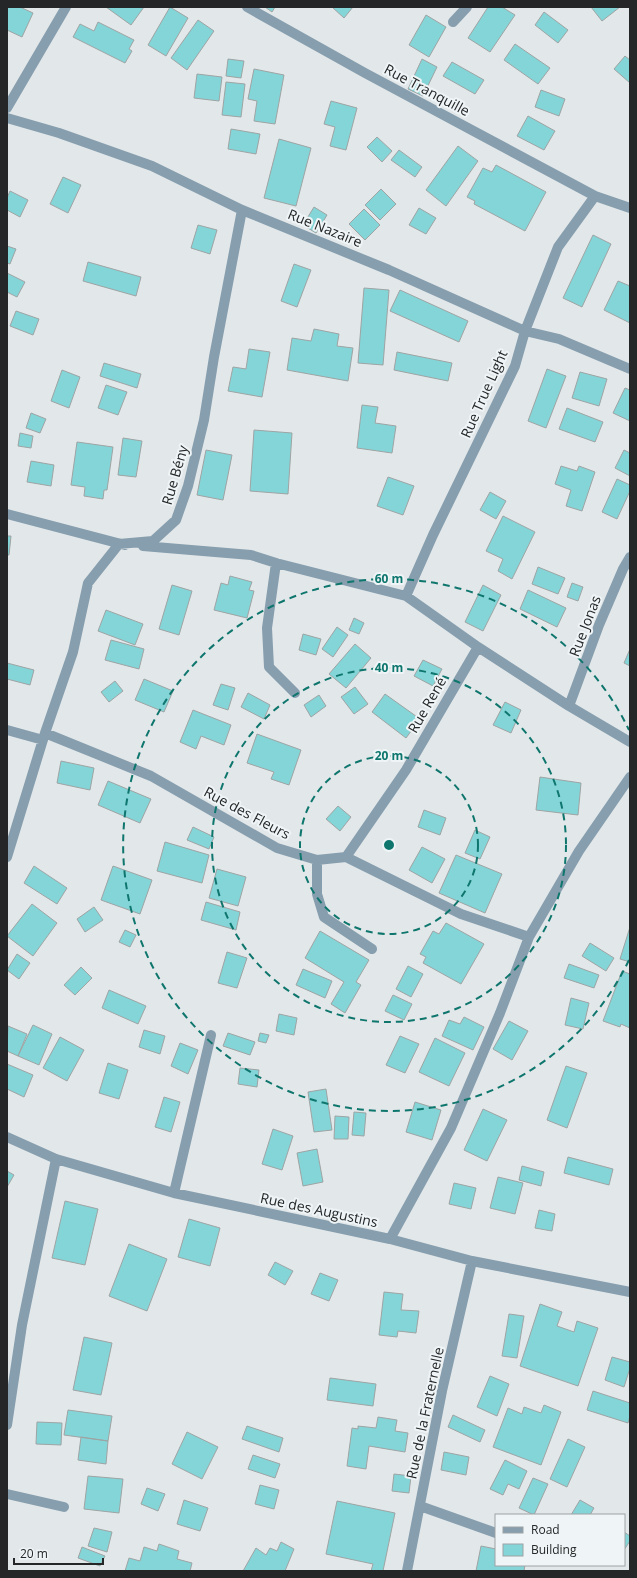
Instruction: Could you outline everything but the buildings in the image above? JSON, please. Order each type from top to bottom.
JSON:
[{"type":"street","name":"Rue Tranquille","points":[[248,7],[365,73],[595,196]]},
{"type":"street","points":[[453,22],[467,7]]},
{"type":"street","points":[[7,108],[61,8]]},
{"type":"street","name":"Rue Nazaire","points":[[7,118],[59,133],[152,166],[242,210],[389,270],[525,331],[559,339],[630,369]]},
{"type":"street","points":[[595,196],[630,208]]},
{"type":"street","name":"Rue True Light","points":[[406,596],[433,535],[515,366],[525,331],[558,247],[595,196]]},
{"type":"street","name":"Rue Bény","points":[[119,544],[153,541],[176,520],[188,486],[204,420],[214,357],[242,210]]},
{"type":"street","points":[[7,514],[119,544],[251,555],[276,563],[406,596],[478,647],[569,706],[630,742]]},
{"type":"street","points":[[7,854],[44,736],[73,652],[88,584],[119,544]]},
{"type":"street","name":"Rue Jonas","points":[[569,706],[599,625],[623,569],[630,557]]},
{"type":"street","points":[[276,563],[267,628],[269,667],[295,693]]},
{"type":"street","name":"Rue René","points":[[346,857],[406,770],[478,647]]},
{"type":"street","name":"Rue des Fleurs","points":[[7,730],[44,736],[151,776],[277,848],[317,860],[346,857]]},
{"type":"street","points":[[390,1239],[451,1128],[497,1019],[529,937],[579,851],[630,777]]},
{"type":"street","points":[[346,857],[461,914],[529,937]]},
{"type":"street","points":[[317,860],[316,894],[324,917],[372,949]]},
{"type":"street","points":[[174,1193],[211,1035]]},
{"type":"street","name":"Rue des Augustins","points":[[7,1137],[56,1159],[174,1193],[390,1239],[472,1261],[630,1292]]},
{"type":"street","points":[[7,1425],[22,1325],[56,1159]]},
{"type":"street","name":"Rue de la Fraternelle","points":[[407,1571],[442,1391],[472,1261]]},
{"type":"street","points":[[7,1494],[64,1507]]},
{"type":"street","points":[[420,1506],[495,1533]]}]
